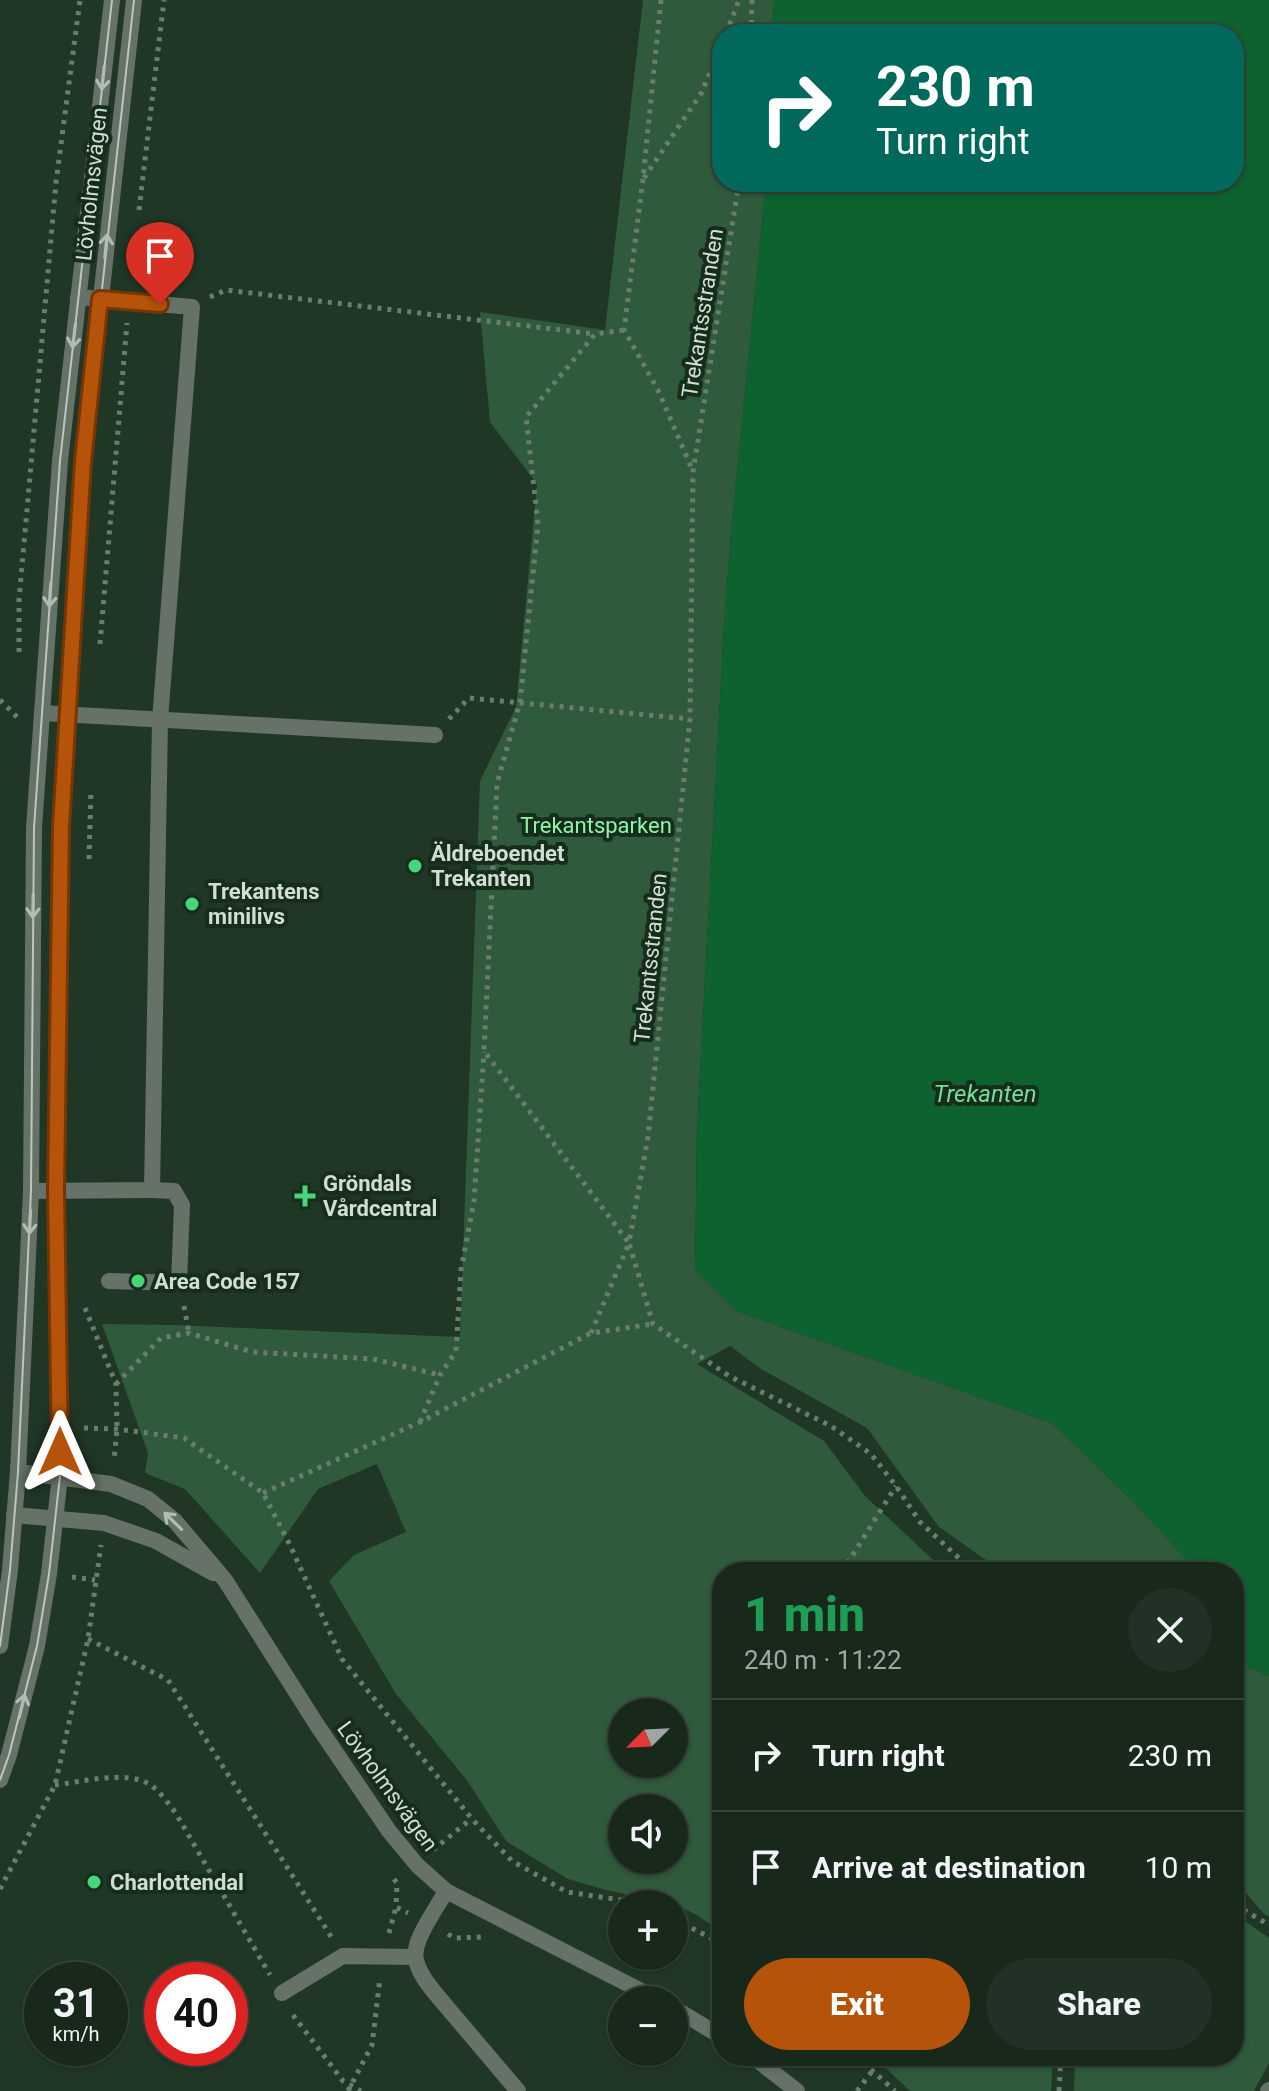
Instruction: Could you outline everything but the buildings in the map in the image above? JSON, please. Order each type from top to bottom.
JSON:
[{"type":"street","name":"Lövholmsvägen","points":[[112,0],[60,461],[34,828],[31,1191],[14,1515],[104,1523],[156,1541],[225,1580]]},
{"type":"street","name":"Lövholmsvägen","points":[[60,1476],[56,1191],[61,826],[83,461],[134,0]]},
{"type":"street","points":[[78,297],[192,307],[160,720],[152,1190]]},
{"type":"street","points":[[42,713],[435,735]]},
{"type":"street","points":[[31,1191],[174,1191],[182,1205],[179,1283],[109,1281]]},
{"type":"street","name":"Lövholmsvägen","points":[[18,1472],[111,1484],[148,1499],[175,1521],[225,1580],[317,1725],[389,1831],[417,1865],[446,1891],[632,1986]]},
{"type":"street","points":[[0,1780],[37,1646],[60,1476]]},
{"type":"street","points":[[0,1646],[14,1515]]},
{"type":"street","points":[[446,1891],[418,1941],[414,1957],[422,1976],[435,1993],[518,2091]]},
{"type":"street","points":[[282,1993],[343,1956],[414,1957]]},
{"type":"street","points":[[688,2016],[712,2031]]},
{"type":"street","points":[[765,2066],[797,2091]]},
{"type":"path","points":[[661,0],[624,330],[658,390],[693,472]]},
{"type":"path","points":[[730,24],[739,0]]},
{"type":"path","points":[[751,24],[752,0]]},
{"type":"path","points":[[643,179],[702,92],[712,68]]},
{"type":"path","name":"Trekantsstranden","points":[[653,1324],[629,1243],[648,1137],[690,719],[693,472],[737,192]]},
{"type":"path","points":[[192,307],[226,290],[595,334],[624,330]]},
{"type":"path","points":[[420,1422],[440,1375],[456,1351],[461,1270],[474,1201],[497,783],[520,702],[538,524],[526,417],[595,334]]},
{"type":"path","points":[[435,735],[469,698],[690,719]]},
{"type":"path","points":[[0,700],[18,717]]},
{"type":"path","points":[[484,1051],[629,1243],[591,1333]]},
{"type":"path","points":[[263,1493],[420,1422],[591,1333],[653,1324],[729,1376],[831,1426],[871,1454],[920,1522],[963,1562]]},
{"type":"path","points":[[116,1384],[161,1338],[189,1333],[252,1352],[373,1359],[440,1375]]},
{"type":"path","points":[[111,1484],[117,1429],[184,1438],[263,1493],[342,1659],[472,1819],[512,1861],[567,1892],[608,1898]]},
{"type":"path","points":[[848,1562],[896,1486]]},
{"type":"path","points":[[0,1889],[55,1785],[88,1639],[104,1523]]},
{"type":"path","points":[[88,1639],[168,1680],[343,1956]]},
{"type":"path","points":[[55,1785],[110,1778],[139,1778],[161,1794],[175,1812],[295,2020],[350,2089],[361,2091]]},
{"type":"path","points":[[350,2089],[372,2045],[382,1956],[396,1907]]},
{"type":"path","points":[[1244,1910],[1269,1925]]},
{"type":"path","points":[[688,1926],[712,1938]]},
{"type":"path","points":[[868,2066],[895,2091]]},
{"type":"path","points":[[1059,2091],[1060,2066]]},
{"type":"path","points":[[857,2091],[873,2070]]},
{"type":"green space","name":"Trekantsparken","points":[[643,0],[774,0],[773,24],[712,24],[712,192],[765,192],[724,624],[697,1130],[695,1269],[737,1311],[1052,1423],[1132,1500],[1189,1562],[989,1562],[939,1527],[867,1428],[761,1369],[730,1346],[697,1364],[824,1441],[865,1496],[935,1562],[712,1562],[712,1925],[688,1911],[688,1890],[606,1890],[568,1879],[507,1842],[466,1779],[396,1694],[329,1581],[354,1555],[406,1532],[377,1464],[318,1489],[260,1573],[185,1489],[145,1473],[148,1453],[102,1324],[460,1337],[480,781],[516,707],[537,484],[490,422],[480,312],[605,330]]},
{"type":"green space","points":[[1244,1665],[1269,1676],[1269,1916],[1244,1891]]},
{"type":"green space","points":[[1244,1920],[1269,1938],[1269,2063],[1254,2091],[1074,2091],[1075,2066],[1244,2066]]},
{"type":"green space","points":[[884,2066],[1052,2066],[1051,2091],[910,2091]]},
{"type":"water","name":"Trekanten","points":[[774,0],[1269,0],[1269,1676],[1244,1665],[1244,1562],[1188,1562],[1132,1500],[1052,1423],[737,1311],[695,1269],[697,1130],[724,624],[765,192],[1244,192],[1244,24],[773,24]]},
{"type":"tram line","points":[[0,1646],[18,1472],[31,1191],[34,828],[60,461],[112,0]]},
{"type":"tram line","points":[[0,1780],[37,1646],[60,1476],[56,1191],[61,826],[83,461],[134,0]]},
{"type":"place","name":"Äldreboendet Trekanten","points":[[415,866]]},
{"type":"place","name":"Trekantens minilivs","points":[[192,904]]},
{"type":"place","name":"Gröndals Vårdcentral","points":[[305,1196]]},
{"type":"place","name":"Area Code 157","points":[[138,1281]]},
{"type":"place","name":"Charlottendal","points":[[94,1882]]},
{"type":"route","points":[[60,1452],[56,1191],[61,826],[83,461],[100,299],[160,304]]}]
